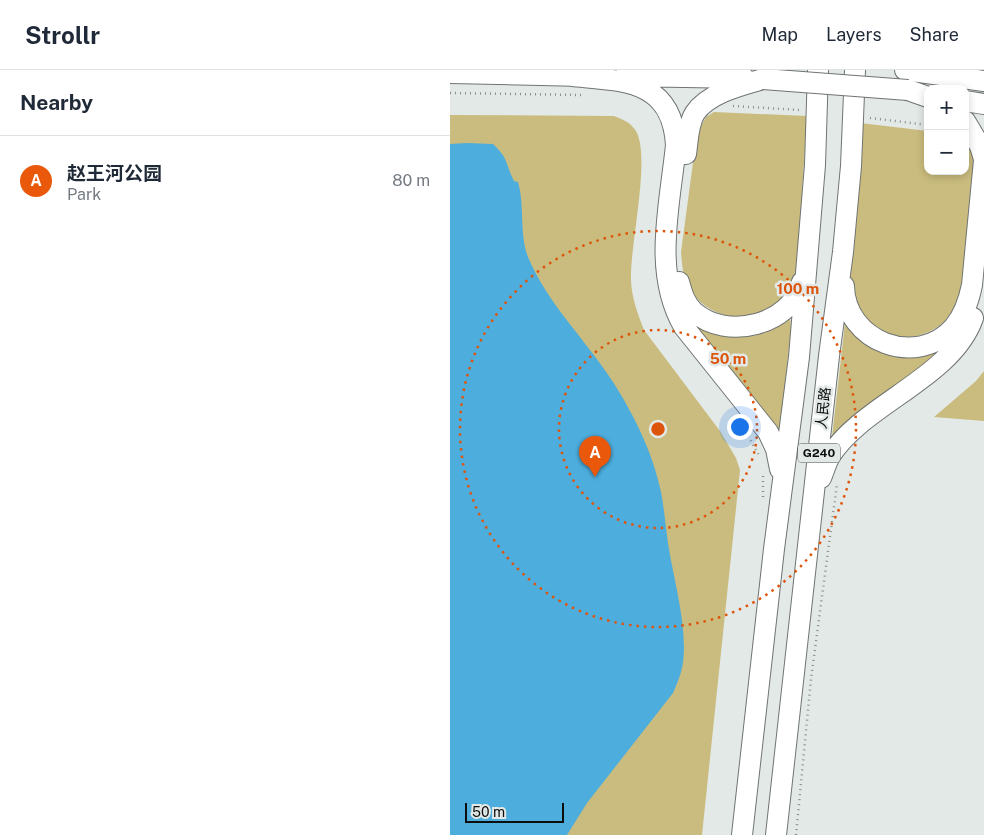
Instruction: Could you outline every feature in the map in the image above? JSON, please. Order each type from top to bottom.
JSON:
[{"type":"highway","name":"G240","points":[[742,835],[771,504],[799,357],[815,165],[818,70]]},
{"type":"highway","name":"人民路","points":[[776,835],[843,252],[851,166],[855,70]]},
{"type":"highway","points":[[907,70],[984,81]]},
{"type":"highway","points":[[450,73],[763,78],[908,90],[924,94]]},
{"type":"highway","points":[[572,76],[638,85],[654,96],[668,110],[675,129],[676,145],[666,247],[666,277],[674,307],[684,326],[773,439],[780,468],[771,504]]},
{"type":"highway","points":[[763,78],[726,89],[695,112],[689,130],[674,246],[674,266],[684,300],[694,313],[713,323],[732,327],[759,324],[781,313],[793,302],[799,291],[808,253]]},
{"type":"highway","points":[[969,102],[984,104]]},
{"type":"highway","points":[[843,252],[844,301],[852,319],[880,342],[899,347],[919,345],[943,335],[959,321],[969,301],[984,159],[980,146],[969,128]]},
{"type":"highway","points":[[813,506],[819,482],[830,456],[843,441],[871,416],[938,365],[953,350],[971,324],[976,306],[984,245]]},
{"type":"path","points":[[450,93],[583,95]]},
{"type":"path","points":[[724,106],[800,110]]},
{"type":"path","points":[[869,118],[924,125]]},
{"type":"path","points":[[746,432],[762,464],[771,504]]},
{"type":"path","points":[[796,835],[812,679],[834,501],[839,476]]},
{"type":"shaded area","points":[[714,112],[807,116],[797,270],[784,297],[770,308],[758,314],[733,316],[721,314],[709,308],[690,290],[684,277],[681,252],[697,133],[706,117]]},
{"type":"shaded area","points":[[450,115],[614,116],[629,123],[636,131],[640,143],[641,180],[631,279],[635,305],[644,330],[720,431],[736,458],[740,470],[702,835],[450,835]]},
{"type":"shaded area","points":[[860,123],[924,131],[924,175],[969,175],[969,145],[975,171],[975,186],[965,279],[957,304],[942,324],[932,331],[908,337],[895,337],[873,328],[858,309],[850,285],[849,273]]},
{"type":"shaded area","points":[[790,317],[791,328],[780,431],[701,335],[690,318],[729,334],[752,336],[777,327]]},
{"type":"shaded area","points":[[845,323],[857,338],[868,345],[943,349],[832,437]]},
{"type":"shaded area","points":[[984,371],[984,421],[934,417],[976,381]]},
{"type":"water","points":[[450,144],[493,144],[504,158],[514,181],[518,182],[525,248],[536,274],[556,306],[613,382],[642,435],[658,477],[681,614],[684,645],[683,659],[680,675],[673,693],[587,803],[567,835],[450,835]]},
{"type":"place","name":"赵王河公园","points":[[595,477]]}]
